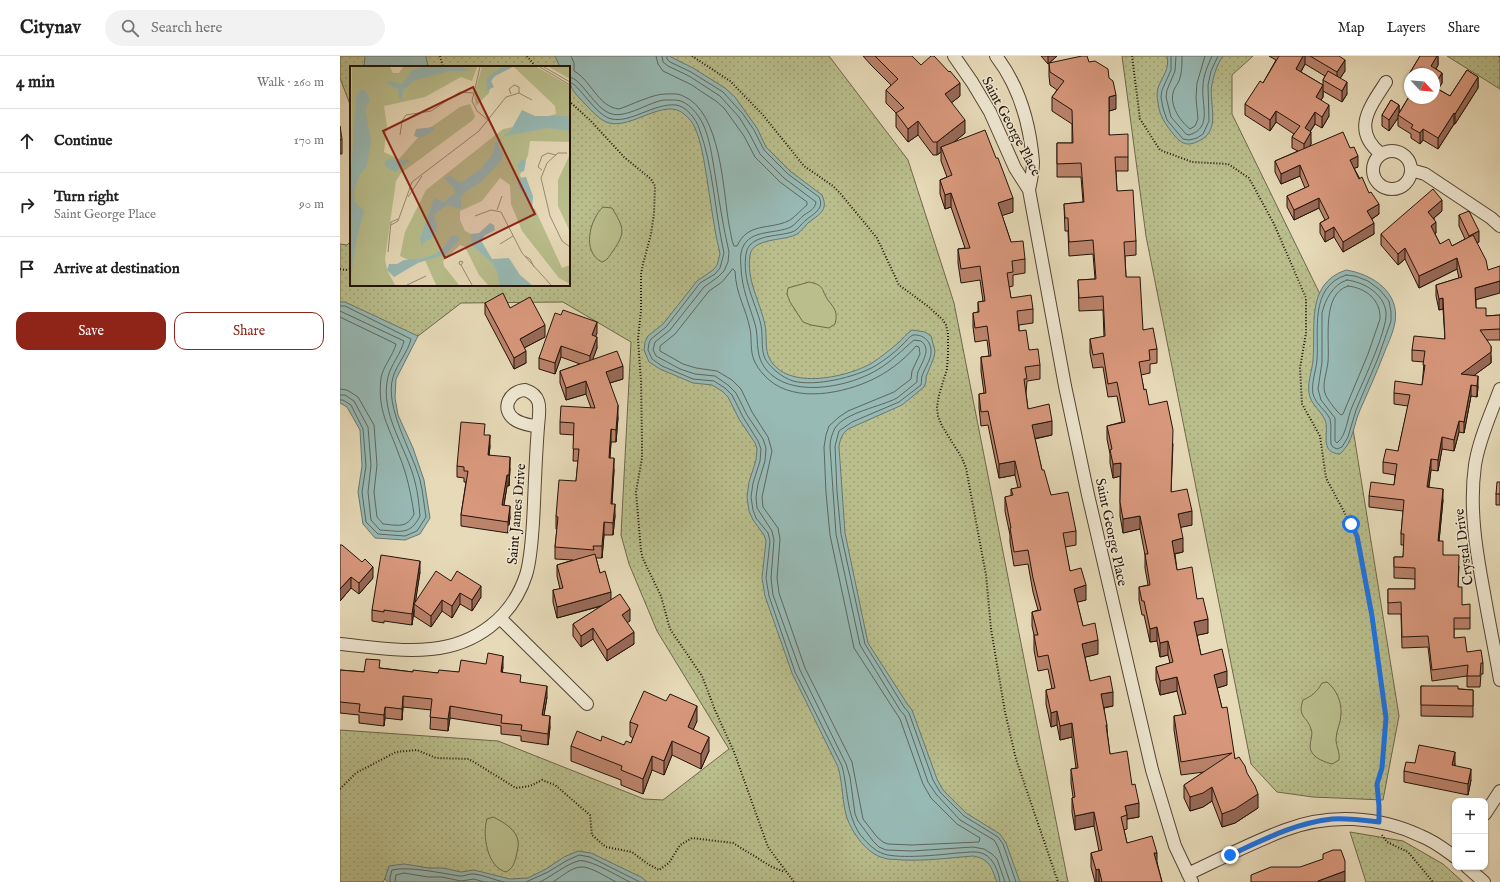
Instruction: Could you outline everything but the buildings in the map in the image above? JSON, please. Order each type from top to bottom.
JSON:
[{"type":"street","name":"Saint George Place","points":[[954,56],[990,112],[1015,168],[1029,190]]},
{"type":"street","name":"Saint George Place","points":[[996,56],[1012,82],[1024,112],[1033,164],[1029,190],[1066,386],[1105,571],[1152,770],[1175,846],[1190,878],[1285,830],[1308,823],[1339,819],[1357,819],[1379,822],[1398,827],[1422,836],[1452,855]]},
{"type":"street","points":[[1380,154],[1369,142],[1364,125],[1365,117],[1369,109],[1386,82]]},
{"type":"street","points":[[1386,151],[1398,151],[1407,158],[1411,170],[1407,182],[1402,186],[1389,189],[1378,183],[1374,178],[1372,171],[1376,158],[1380,154],[1386,151]]},
{"type":"street","points":[[1411,170],[1425,174],[1491,218],[1500,226]]},
{"type":"street","name":"Crystal Drive","points":[[1500,389],[1481,440],[1473,481],[1475,544],[1500,680]]},
{"type":"street","name":"Saint James Drive","points":[[340,644],[414,650],[432,649],[453,645],[473,638],[500,618],[520,591],[526,574],[533,522],[538,427]]},
{"type":"street","points":[[500,618],[587,704]]},
{"type":"street","points":[[1488,809],[1500,791]]},
{"type":"street","points":[[1470,870],[1484,882]]},
{"type":"path","points":[[440,56],[443,66]]},
{"type":"path","points":[[527,56],[535,66]]},
{"type":"path","points":[[692,56],[730,81],[763,115],[804,166],[833,186],[840,193],[877,238],[899,284],[929,307],[946,325],[948,333],[947,369],[939,395],[937,407],[938,416],[942,426],[962,458],[966,468],[986,575],[991,629],[1010,738],[1058,882]]},
{"type":"path","points":[[1132,56],[1140,119],[1160,150],[1192,162],[1228,164],[1249,178],[1274,224],[1306,298],[1306,333],[1300,368],[1302,404],[1320,436],[1326,478],[1357,536],[1372,616],[1386,718],[1382,768],[1377,784],[1379,806],[1378,831],[1387,842],[1408,852],[1433,882]]},
{"type":"path","points":[[570,102],[591,121],[624,157],[651,179],[655,186],[654,213],[651,234],[641,274],[641,311],[638,339],[641,381],[642,458],[636,492],[641,551],[643,559],[661,596],[670,629],[702,676],[715,710],[734,752],[768,847],[794,882]]},
{"type":"path","points":[[340,269],[350,269]]},
{"type":"path","points":[[340,789],[356,773],[396,752],[417,750],[436,758],[469,759],[516,788],[530,786],[542,780],[555,785],[590,815],[592,834],[606,847],[632,852],[659,870],[669,863],[680,846],[692,838],[733,843],[772,867],[786,873]]},
{"type":"green space","points":[[340,56],[829,56],[908,160],[954,303],[1068,882],[537,882],[386,877],[383,882],[340,882],[340,730],[498,741],[644,799],[663,800],[729,749],[657,631],[629,564],[621,535],[631,342],[563,302],[461,303],[418,336],[340,348],[340,244],[347,245],[350,242],[350,286],[570,286],[570,66],[350,66],[350,104],[340,78]]},
{"type":"green space","points":[[1122,56],[1253,56],[1232,75],[1232,114],[1337,329],[1399,716],[1383,800],[1313,797],[1277,792],[1251,764],[1146,236]]},
{"type":"green space","points":[[1447,56],[1500,56],[1500,89]]},
{"type":"green space","points":[[603,207],[612,208],[621,225],[622,234],[617,245],[608,258],[602,262],[595,257],[591,251],[590,235],[594,219]]},
{"type":"green space","points":[[809,282],[822,288],[835,311],[835,324],[829,328],[803,322],[790,302],[787,294],[788,288]]},
{"type":"green space","points":[[1327,682],[1338,696],[1341,709],[1341,717],[1336,739],[1339,760],[1332,764],[1318,758],[1311,751],[1310,745],[1312,732],[1301,710],[1303,700],[1314,693],[1322,683]]},
{"type":"green space","points":[[493,817],[505,823],[515,833],[518,841],[518,849],[514,864],[506,872],[494,864],[488,850],[485,833],[487,819]]},
{"type":"green space","points":[[1350,832],[1403,841],[1443,864],[1463,882],[1366,882]]},
{"type":"water","points":[[365,56],[426,56],[428,66],[364,66]]},
{"type":"water","points":[[555,56],[669,56],[693,68],[725,88],[735,97],[757,128],[766,147],[790,171],[822,195],[824,200],[824,209],[799,233],[789,237],[762,243],[752,250],[750,255],[750,273],[765,325],[767,351],[775,367],[786,374],[800,378],[831,377],[847,373],[872,363],[912,330],[925,332],[931,336],[935,351],[924,387],[902,405],[848,429],[842,437],[839,447],[845,533],[868,643],[912,710],[937,779],[943,790],[966,813],[1000,834],[1006,843],[1020,882],[997,882],[989,864],[979,857],[973,856],[920,860],[886,859],[878,856],[866,848],[853,830],[845,812],[838,767],[792,673],[765,596],[762,578],[766,541],[764,535],[753,520],[749,511],[747,497],[749,482],[756,460],[757,449],[755,443],[739,419],[728,397],[722,391],[712,385],[693,383],[660,369],[649,362],[644,350],[645,342],[648,336],[663,324],[697,281],[713,270],[717,265],[720,254],[714,226],[704,160],[694,126],[684,114],[676,110],[668,109],[628,122],[618,124],[605,122],[580,99],[572,88],[570,84],[570,66],[560,66]]},
{"type":"water","points":[[1167,56],[1223,56],[1217,66],[1212,84],[1212,126],[1209,133],[1191,144],[1185,144],[1178,140],[1165,123],[1159,109],[1157,91],[1167,69]]},
{"type":"water","points":[[1346,270],[1356,272],[1374,280],[1389,293],[1395,311],[1395,322],[1390,339],[1360,410],[1351,439],[1340,454],[1333,453],[1327,446],[1325,420],[1311,400],[1309,388],[1313,360],[1315,308],[1318,296],[1324,285],[1333,277]]},
{"type":"water","points":[[340,302],[345,302],[418,336],[396,379],[395,398],[398,415],[413,448],[424,480],[430,518],[420,534],[405,540],[375,538],[363,524],[358,492],[362,466],[360,430],[347,407],[340,403]]},
{"type":"water","points":[[578,851],[591,853],[641,877],[647,882],[387,882],[385,878],[389,866],[404,864],[429,868],[443,868],[461,872],[474,870],[510,879],[528,878],[546,869],[564,857]]},
{"type":"route","points":[[1230,855],[1285,830],[1308,823],[1332,819],[1357,819],[1379,822],[1377,784],[1382,768],[1386,718],[1372,616],[1357,536],[1351,524]]}]
